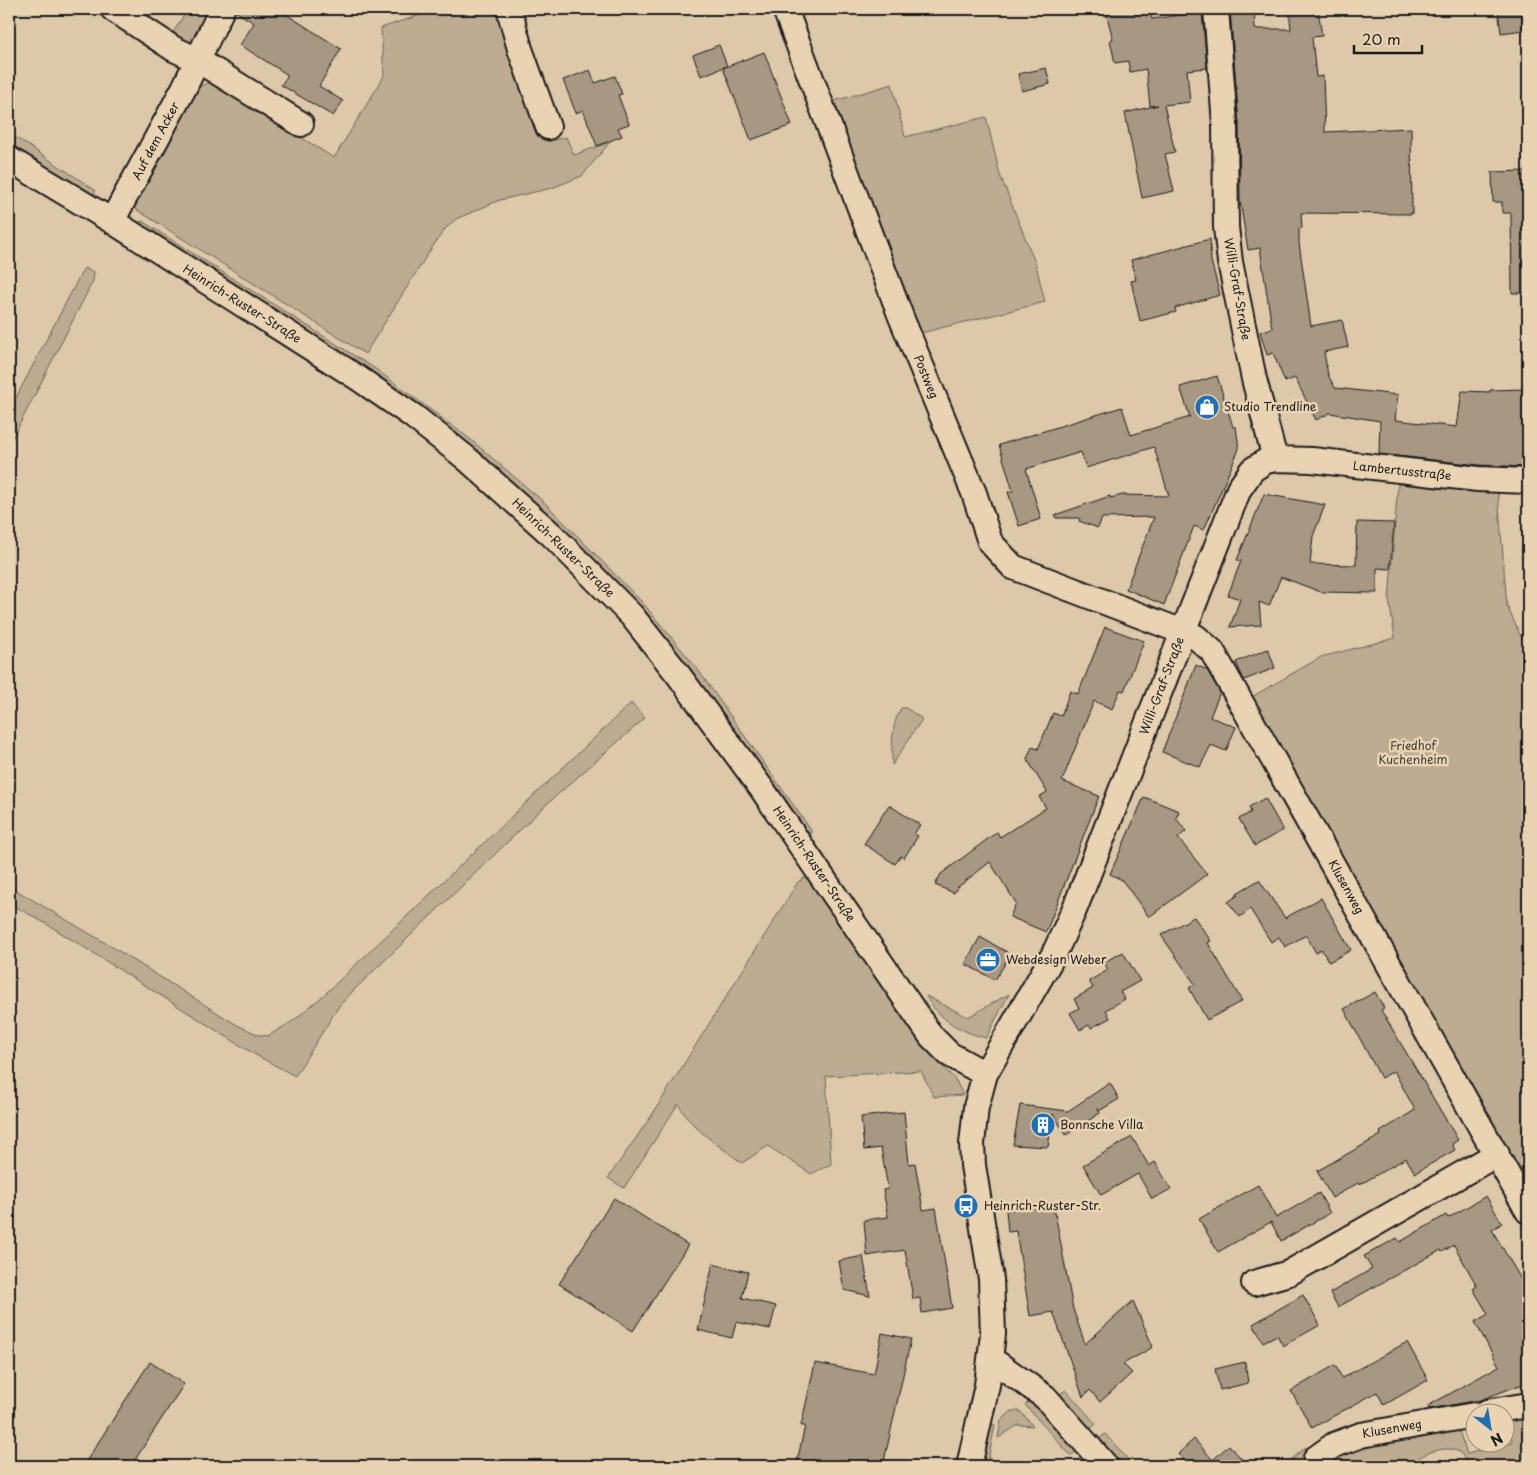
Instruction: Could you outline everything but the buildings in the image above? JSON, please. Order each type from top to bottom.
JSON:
[{"type":"street","points":[[113,9],[174,49],[196,59],[301,124]]},
{"type":"street","name":"Auf dem Acker","points":[[112,221],[184,88],[196,59],[222,9]]},
{"type":"street","points":[[509,9],[520,49],[548,127]]},
{"type":"street","name":"Postweg","points":[[785,9],[902,317],[974,493],[990,542],[1013,566],[1183,632]]},
{"type":"street","name":"Willi-Graf-Straße","points":[[969,1466],[991,1359],[992,1288],[973,1165],[972,1144],[976,1107],[985,1074],[1054,954],[1075,908],[1239,489],[1252,470],[1266,461],[1275,459],[1249,356],[1230,262],[1226,227],[1225,124],[1216,9]]},
{"type":"street","name":"Heinrich-Ruster-Straße","points":[[9,159],[112,221],[358,378],[413,416],[466,458],[552,535],[632,616],[677,673],[774,806],[931,1036],[949,1054],[985,1074]]},
{"type":"street","name":"Lambertusstraße","points":[[1275,459],[1312,460],[1469,478],[1528,481]]},
{"type":"street","name":"Klusenweg","points":[[1183,632],[1205,643],[1212,651],[1528,1211]]},
{"type":"street","points":[[1254,1283],[1289,1273],[1497,1154]]},
{"type":"street","points":[[991,1359],[1044,1397],[1106,1466]]},
{"type":"street","points":[[1514,1407],[1528,1405]]},
{"type":"street","name":"Klusenweg","points":[[1316,1458],[1334,1444],[1361,1435],[1464,1417]]},
{"type":"green space","points":[[188,9],[213,9],[195,41],[185,44],[172,34]]},
{"type":"green space","points":[[422,9],[504,9],[538,130],[548,142],[566,137],[574,155],[610,142],[582,176],[552,188],[500,200],[456,219],[445,229],[429,252],[365,354],[134,208],[134,203],[197,88],[209,82],[219,86],[334,158],[384,76],[381,28],[423,14]]},
{"type":"green space","points":[[892,84],[905,137],[986,117],[1000,175],[1036,265],[1045,302],[921,333],[831,102]]},
{"type":"green space","points":[[9,133],[95,190],[95,194],[88,193],[9,146]]},
{"type":"green space","points":[[142,221],[377,370],[470,439],[545,503],[642,602],[696,667],[811,830],[811,835],[809,837],[607,574],[544,512],[466,443],[416,406],[141,226],[139,222]]},
{"type":"green space","points":[[84,268],[94,272],[93,281],[9,445],[9,411]]},
{"type":"green space","name":"Friedhof Kuchenheim","points":[[1398,484],[1498,493],[1507,606],[1528,652],[1528,1196],[1250,698],[1321,657],[1395,638],[1389,600]]},
{"type":"green space","points":[[631,703],[645,718],[548,803],[355,989],[339,1006],[295,1076],[254,1054],[50,926],[9,903],[9,886],[109,945],[237,1025],[259,1035],[268,1036],[293,1021],[325,994]]},
{"type":"green space","points":[[901,708],[906,708],[922,719],[892,765],[895,721]]},
{"type":"green space","points":[[810,874],[897,1011],[932,1056],[955,1079],[963,1095],[934,1097],[921,1071],[826,1076],[831,1164],[811,1174],[768,1146],[742,1163],[698,1129],[678,1104],[624,1188],[608,1178],[652,1115],[798,882]]},
{"type":"green space","points":[[1009,994],[986,1038],[968,1032],[951,1023],[937,1011],[926,996],[968,1017]]},
{"type":"green space","points":[[1066,1390],[1096,1424],[1089,1430],[1058,1395]]},
{"type":"green space","points":[[1029,1401],[1035,1403],[1080,1448],[1071,1456],[1025,1405]]},
{"type":"green space","points":[[1012,1411],[1020,1411],[1033,1426],[1018,1425],[998,1438],[1001,1420]]},
{"type":"green space","points":[[1528,1415],[1528,1464],[1525,1466],[1466,1466],[1463,1457],[1458,1451],[1450,1449],[1431,1452],[1409,1466],[1318,1466],[1344,1450],[1458,1428],[1464,1445],[1464,1452],[1467,1454],[1475,1452],[1514,1452],[1514,1417]]},
{"type":"green space","points":[[991,1424],[995,1425],[987,1466],[981,1466]]},
{"type":"green space","points":[[1105,1434],[1134,1466],[1122,1466],[1098,1440]]},
{"type":"green space","points":[[1306,1447],[1316,1466],[1284,1466]]},
{"type":"place","name":"Studio Trendline","points":[[1207,407]]},
{"type":"place","name":"Webdesign Weber","points":[[988,960]]},
{"type":"place","name":"Bonnsche Villa","points":[[1043,1125]]},
{"type":"place","name":"Heinrich-Ruster-Str.","points":[[966,1206]]}]
